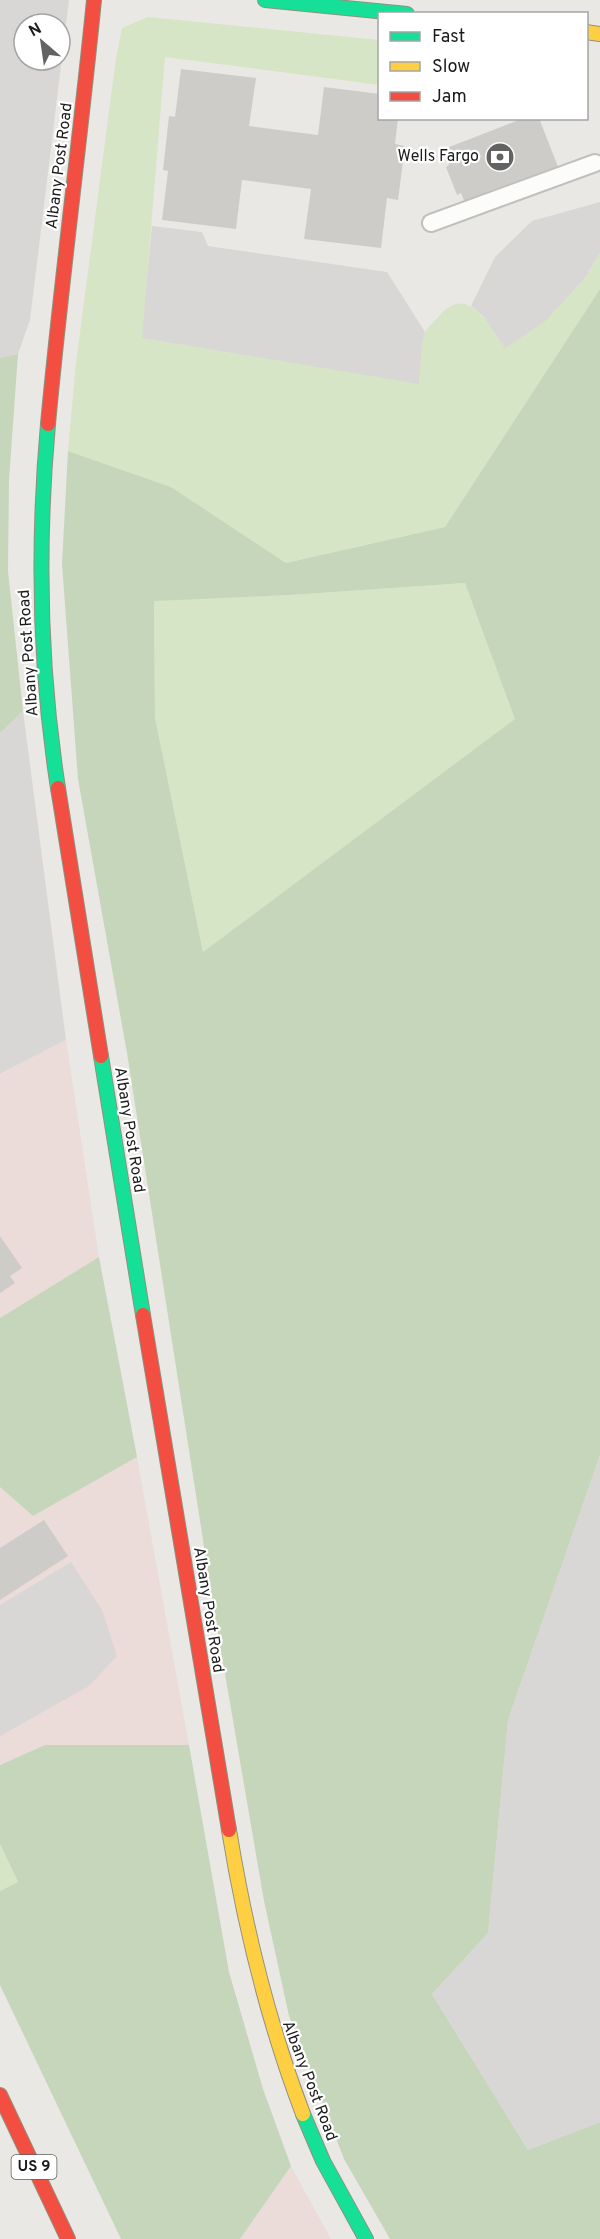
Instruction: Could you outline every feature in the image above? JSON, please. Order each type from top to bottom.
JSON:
[{"type":"main road","name":"Albany Post Road","points":[[94,0],[56,334],[39,546],[41,634],[56,775],[244,1919],[270,2024],[290,2083],[328,2173],[366,2239]]},
{"type":"main road","points":[[265,0],[387,12]]},
{"type":"main road","name":"US 9","points":[[0,2095],[68,2239]]},
{"type":"lane","points":[[431,223],[594,163]]},
{"type":"shaded area","points":[[0,0],[69,0],[68,12],[12,12],[12,72],[60,72],[30,320],[18,354],[0,358]]},
{"type":"shaded area","points":[[600,202],[600,253],[585,278],[546,321],[505,349],[483,316],[471,306],[495,257],[532,221]]},
{"type":"shaded area","points":[[152,226],[202,232],[208,246],[387,272],[425,332],[419,385],[141,338]]},
{"type":"shaded area","points":[[23,711],[66,1040],[0,1074],[0,733]]},
{"type":"shaded area","points":[[66,1040],[99,1257],[0,1318],[0,1074]]},
{"type":"shaded area","points":[[600,1455],[600,2122],[528,2150],[432,1994],[488,1933],[508,1720]]},
{"type":"shaded area","points":[[137,1457],[189,1745],[45,1745],[0,1765],[0,1487],[33,1516]]},
{"type":"shaded area","points":[[71,1562],[102,1610],[117,1656],[89,1686],[0,1736],[0,1605]]},
{"type":"shaded area","points":[[291,2166],[331,2239],[240,2239]]},
{"type":"green space","points":[[148,17],[378,40],[378,85],[165,57],[142,338],[419,384],[421,351],[425,333],[451,306],[461,304],[470,306],[478,312],[505,348],[546,321],[585,278],[600,253],[600,289],[445,527],[286,563],[171,487],[68,451],[76,363],[116,58],[122,28]]},
{"type":"green space","points":[[600,289],[600,1455],[508,1720],[488,1933],[432,1994],[528,2150],[600,2122],[600,2239],[390,2239],[344,2159],[289,2016],[264,1901],[213,1604],[127,1053],[78,779],[62,564],[68,451],[171,487],[286,563],[445,527]],"holes":[[[465,583],[515,719],[203,952],[155,718],[154,601],[290,595]]]},
{"type":"green space","points":[[18,354],[9,480],[8,571],[23,711],[0,733],[0,358]]},
{"type":"green space","points":[[465,583],[516,719],[203,952],[155,718],[154,600],[290,595]]},
{"type":"green space","points":[[99,1257],[137,1457],[33,1516],[0,1487],[0,1318]]},
{"type":"green space","points":[[45,1745],[189,1745],[229,1972],[263,2089],[291,2166],[240,2239],[121,2239],[0,1985],[0,1891],[18,1882],[0,1844],[0,1765]]},
{"type":"green space","points":[[0,1844],[18,1882],[0,1891]]},
{"type":"building","points":[[181,69],[256,78],[249,126],[318,135],[324,87],[378,94],[378,120],[398,120],[395,144],[405,146],[398,200],[387,198],[381,248],[304,239],[311,189],[242,180],[236,229],[162,220],[168,171],[163,170],[169,116],[175,117]]},
{"type":"building","name":"Wells Fargo","points":[[519,120],[540,120],[560,172],[467,208],[461,193],[457,195],[446,167],[449,165],[444,149]]},
{"type":"building","points":[[0,1236],[22,1268],[10,1276],[15,1283],[0,1293]]},
{"type":"building","points":[[44,1520],[68,1556],[0,1600],[0,1548]]},
{"type":"traffic: fast","points":[[265,0],[387,12]]},
{"type":"traffic: fast","points":[[48,424],[42,516],[42,606],[47,697],[58,788]]},
{"type":"traffic: fast","points":[[101,1056],[143,1315]]},
{"type":"traffic: fast","points":[[303,2114],[323,2161],[366,2239]]},
{"type":"traffic: slow","points":[[588,32],[600,34]]},
{"type":"traffic: slow","points":[[229,1830],[242,1903],[268,2010],[303,2114]]},
{"type":"traffic: jam","points":[[48,424],[94,0]]},
{"type":"traffic: jam","points":[[58,788],[101,1056]]},
{"type":"traffic: jam","points":[[143,1315],[229,1830]]},
{"type":"traffic: jam","points":[[0,2095],[68,2239]]},
{"type":"place","name":"Wells Fargo","points":[[500,157]]}]
